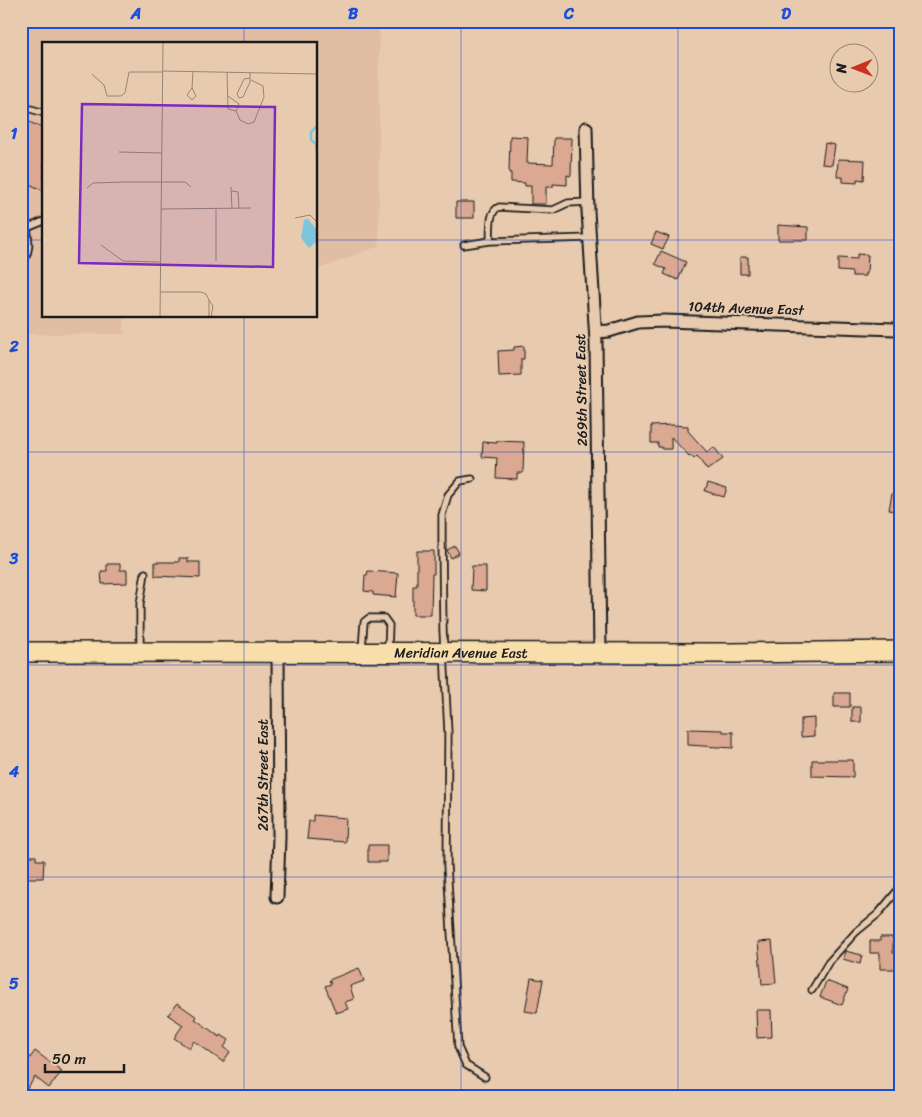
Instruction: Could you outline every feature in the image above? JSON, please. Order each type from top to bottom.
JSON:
[{"type":"main road","name":"Meridian Avenue East","points":[[21,652],[901,651]]},
{"type":"street","name":"269th Street East","points":[[586,128],[588,202],[596,332],[600,652]]},
{"type":"street","name":"104th Avenue East","points":[[596,332],[609,331],[638,322],[665,321],[896,329]]},
{"type":"street","name":"267th Street East","points":[[277,897],[278,652]]},
{"type":"lane","points":[[21,106],[42,113]]},
{"type":"lane","points":[[490,241],[492,212],[495,208],[553,210],[568,203],[588,202]]},
{"type":"lane","points":[[21,222],[27,228],[30,240],[28,256],[21,266]]},
{"type":"lane","points":[[27,228],[42,222]]},
{"type":"lane","points":[[464,245],[490,241],[590,238]]},
{"type":"lane","points":[[472,479],[460,481],[448,495],[442,515],[444,653],[448,733],[448,865],[458,1047],[466,1065],[485,1077]]},
{"type":"lane","points":[[140,652],[140,604],[145,573]]},
{"type":"lane","points":[[362,653],[364,622],[369,618],[384,618],[388,622],[388,653]]},
{"type":"lane","points":[[812,990],[828,963],[856,932],[878,914],[898,890],[901,882]]},
{"type":"shaded area","points":[[21,21],[379,21],[379,246],[318,269],[318,42],[42,42],[42,318],[124,318],[124,334],[21,334]]},
{"type":"building","points":[[21,118],[42,128],[42,190],[21,180]]},
{"type":"building","points":[[510,136],[528,137],[527,163],[553,164],[554,138],[572,138],[571,176],[567,175],[567,185],[553,184],[553,187],[546,187],[546,204],[531,204],[531,186],[525,186],[525,183],[511,182],[511,173],[509,173]]},
{"type":"building","points":[[825,143],[835,145],[832,165],[822,164]]},
{"type":"building","points":[[838,159],[865,160],[864,180],[857,179],[857,183],[843,182],[843,177],[837,177]]},
{"type":"building","points":[[456,202],[474,202],[474,218],[456,218]]},
{"type":"building","points":[[778,225],[808,227],[808,240],[778,240]]},
{"type":"building","points":[[656,232],[669,237],[663,249],[651,244]]},
{"type":"building","points":[[661,251],[686,262],[678,280],[664,274],[666,269],[655,264]]},
{"type":"building","points":[[857,254],[868,255],[867,273],[865,273],[865,276],[852,276],[852,272],[838,271],[838,258],[857,259]]},
{"type":"building","points":[[740,257],[748,257],[748,274],[740,274]]},
{"type":"building","points":[[524,346],[524,359],[521,359],[521,375],[499,376],[498,351],[514,350],[514,347]]},
{"type":"building","points":[[651,426],[688,426],[688,431],[707,452],[714,447],[723,459],[707,470],[697,456],[694,459],[689,456],[671,437],[671,449],[662,449],[662,447],[658,447],[658,443],[651,443]]},
{"type":"building","points":[[497,441],[524,442],[523,473],[517,473],[517,479],[496,478],[497,458],[482,457],[483,442],[497,443]]},
{"type":"building","points":[[708,482],[727,488],[724,497],[705,491]]},
{"type":"building","points":[[892,493],[901,494],[901,512],[889,510]]},
{"type":"building","points":[[455,546],[459,553],[451,558],[447,550]]},
{"type":"building","points":[[417,551],[434,551],[431,615],[413,615],[413,586],[417,586]]},
{"type":"building","points":[[179,558],[188,558],[188,562],[200,562],[200,578],[155,576],[155,562],[179,562]]},
{"type":"building","points":[[107,564],[120,564],[120,570],[127,570],[127,583],[102,584],[101,571],[107,571]]},
{"type":"building","points":[[472,566],[486,566],[486,591],[471,590]]},
{"type":"building","points":[[368,571],[398,573],[396,597],[373,595],[373,592],[364,591],[365,575],[367,575]]},
{"type":"building","points":[[834,693],[850,693],[850,707],[834,707]]},
{"type":"building","points":[[852,707],[861,707],[861,722],[852,722]]},
{"type":"building","points":[[814,718],[814,736],[801,737],[801,719]]},
{"type":"building","points":[[688,729],[733,732],[733,748],[688,745]]},
{"type":"building","points":[[812,760],[853,760],[853,777],[812,776]]},
{"type":"building","points":[[313,815],[346,818],[345,842],[307,839],[309,821],[313,821]]},
{"type":"building","points":[[368,845],[387,845],[387,862],[368,862]]},
{"type":"building","points":[[21,856],[36,856],[36,860],[44,860],[43,878],[21,878]]},
{"type":"building","points":[[880,937],[893,937],[893,953],[897,953],[897,969],[880,969],[880,953],[870,953],[870,941],[880,941]]},
{"type":"building","points":[[772,941],[776,983],[762,984],[758,942]]},
{"type":"building","points":[[845,951],[862,955],[860,964],[843,959]]},
{"type":"building","points":[[359,968],[364,981],[350,986],[354,999],[345,1002],[348,1009],[336,1013],[325,986],[331,984],[329,980]]},
{"type":"building","points":[[531,978],[543,980],[537,1013],[525,1011]]},
{"type":"building","points":[[826,981],[848,989],[842,1005],[820,997]]},
{"type":"building","points":[[177,1003],[220,1037],[221,1035],[229,1040],[224,1047],[230,1052],[223,1062],[194,1041],[189,1048],[174,1038],[183,1025],[168,1015]]},
{"type":"building","points":[[756,1010],[771,1010],[772,1037],[757,1038]]},
{"type":"building","points":[[35,1051],[62,1071],[49,1088],[35,1077],[27,1089],[21,1085],[21,1070]]}]
